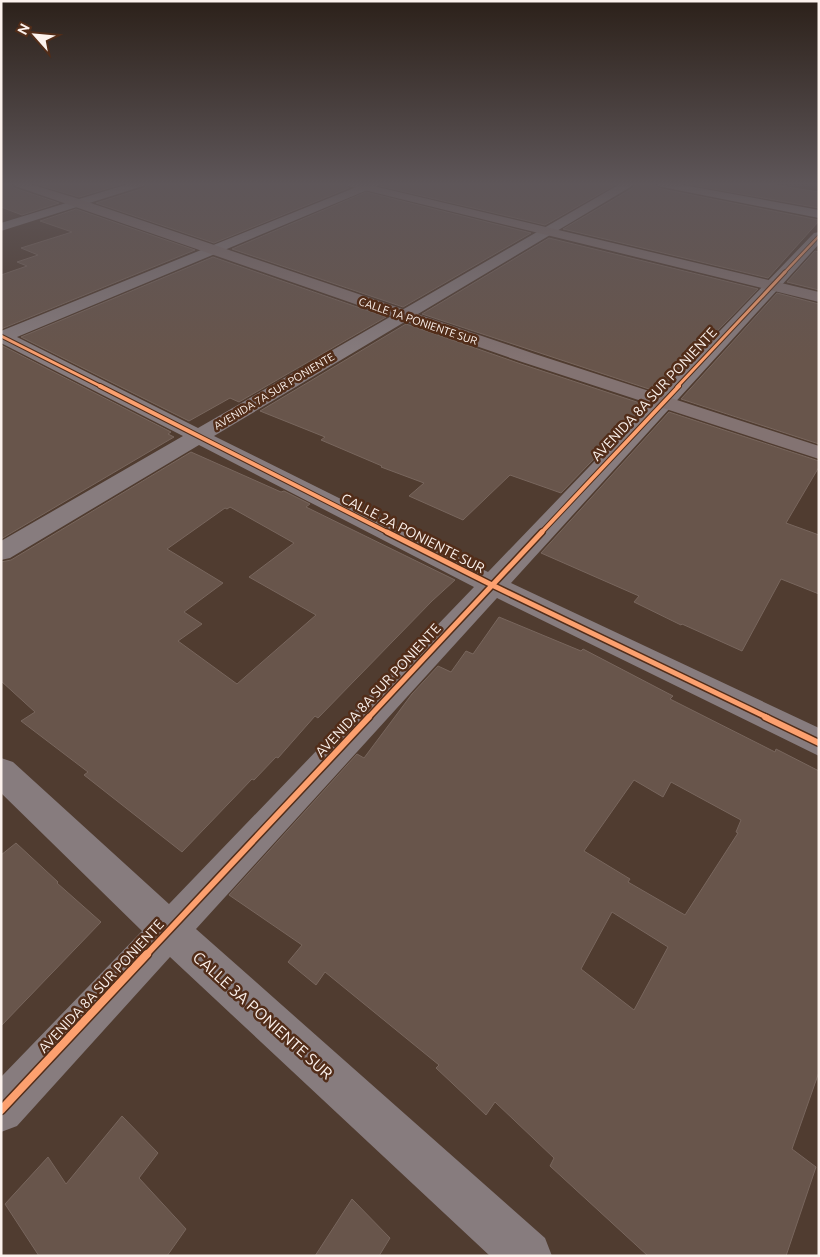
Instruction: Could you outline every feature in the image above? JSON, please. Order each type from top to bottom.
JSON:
[{"type":"main road","name":"CALLE 1A PONIENTE SUR","points":[[192,243],[661,403],[819,453]]},
{"type":"main road","points":[[594,243],[819,297]]},
{"type":"street","points":[[2,337],[229,243]]},
{"type":"street","name":"AVENIDA 7A SUR PONIENTE","points":[[1,552],[527,243]]},
{"type":"street","name":"AVENIDA 8A SUR PONIENTE","points":[[1,1110],[813,243]]},
{"type":"street","name":"CALLE 2A PONIENTE SUR","points":[[2,337],[196,437],[492,585],[819,743]]},
{"type":"street","name":"CALLE 3A PONIENTE SUR","points":[[1,772],[169,930],[527,1256]]},
{"type":"building","points":[[38,243],[174,243],[195,250],[1,329],[1,275],[27,266],[17,262],[38,255],[21,248]]},
{"type":"building","points":[[247,243],[514,243],[403,307],[232,249]]},
{"type":"building","points":[[541,243],[568,243],[758,289],[658,392],[422,314]]},
{"type":"building","points":[[620,243],[800,243],[768,278]]},
{"type":"building","points":[[815,251],[819,252],[819,290],[787,282]]},
{"type":"building","points":[[213,257],[386,317],[239,402],[230,398],[189,421],[21,337]]},
{"type":"building","points":[[777,293],[819,304],[819,444],[681,399]]},
{"type":"building","points":[[406,324],[646,405],[561,493],[510,475],[463,520],[409,496],[424,483],[381,467],[321,440],[325,437],[260,411]]},
{"type":"building","points":[[1,345],[171,432],[168,434],[174,437],[1,539]]},
{"type":"building","points":[[669,412],[819,461],[819,467],[786,523],[819,535],[819,594],[781,579],[742,651],[681,625],[634,602],[639,596],[541,553]]},
{"type":"building","points":[[191,452],[281,492],[284,491],[310,504],[306,507],[455,580],[432,601],[318,718],[315,716],[278,758],[276,757],[254,780],[252,779],[182,852],[84,775],[88,772],[21,721],[35,712],[1,681],[1,562],[11,560]],"holes":[[[230,507],[294,543],[249,577],[316,615],[237,684],[178,641],[202,624],[184,612],[223,583],[167,549],[225,508]]]},
{"type":"building","points":[[499,617],[581,651],[583,649],[673,696],[670,699],[775,752],[776,749],[819,771],[819,1072],[792,1149],[816,1167],[786,1256],[648,1256],[550,1166],[554,1158],[495,1102],[486,1115],[436,1068],[439,1065],[325,972],[316,985],[288,962],[302,945],[229,895],[357,754],[364,758],[412,694],[438,666],[451,672],[466,651],[473,654]],"holes":[[[634,780],[663,797],[671,782],[741,820],[736,832],[738,833],[685,915],[628,882],[630,879],[584,851]],[[612,912],[668,947],[634,1010],[581,969]]]},
{"type":"building","points":[[16,843],[101,922],[1,1026],[1,855]]},
{"type":"building","points":[[122,1116],[158,1153],[139,1178],[186,1229],[167,1256],[39,1256],[5,1204],[48,1157],[66,1184]]},
{"type":"building","points":[[352,1199],[390,1238],[379,1256],[315,1256]]},
{"type":"cycle path","points":[[1,1110],[813,243]]},
{"type":"cycle path","points":[[1,336],[492,585],[819,743]]}]
